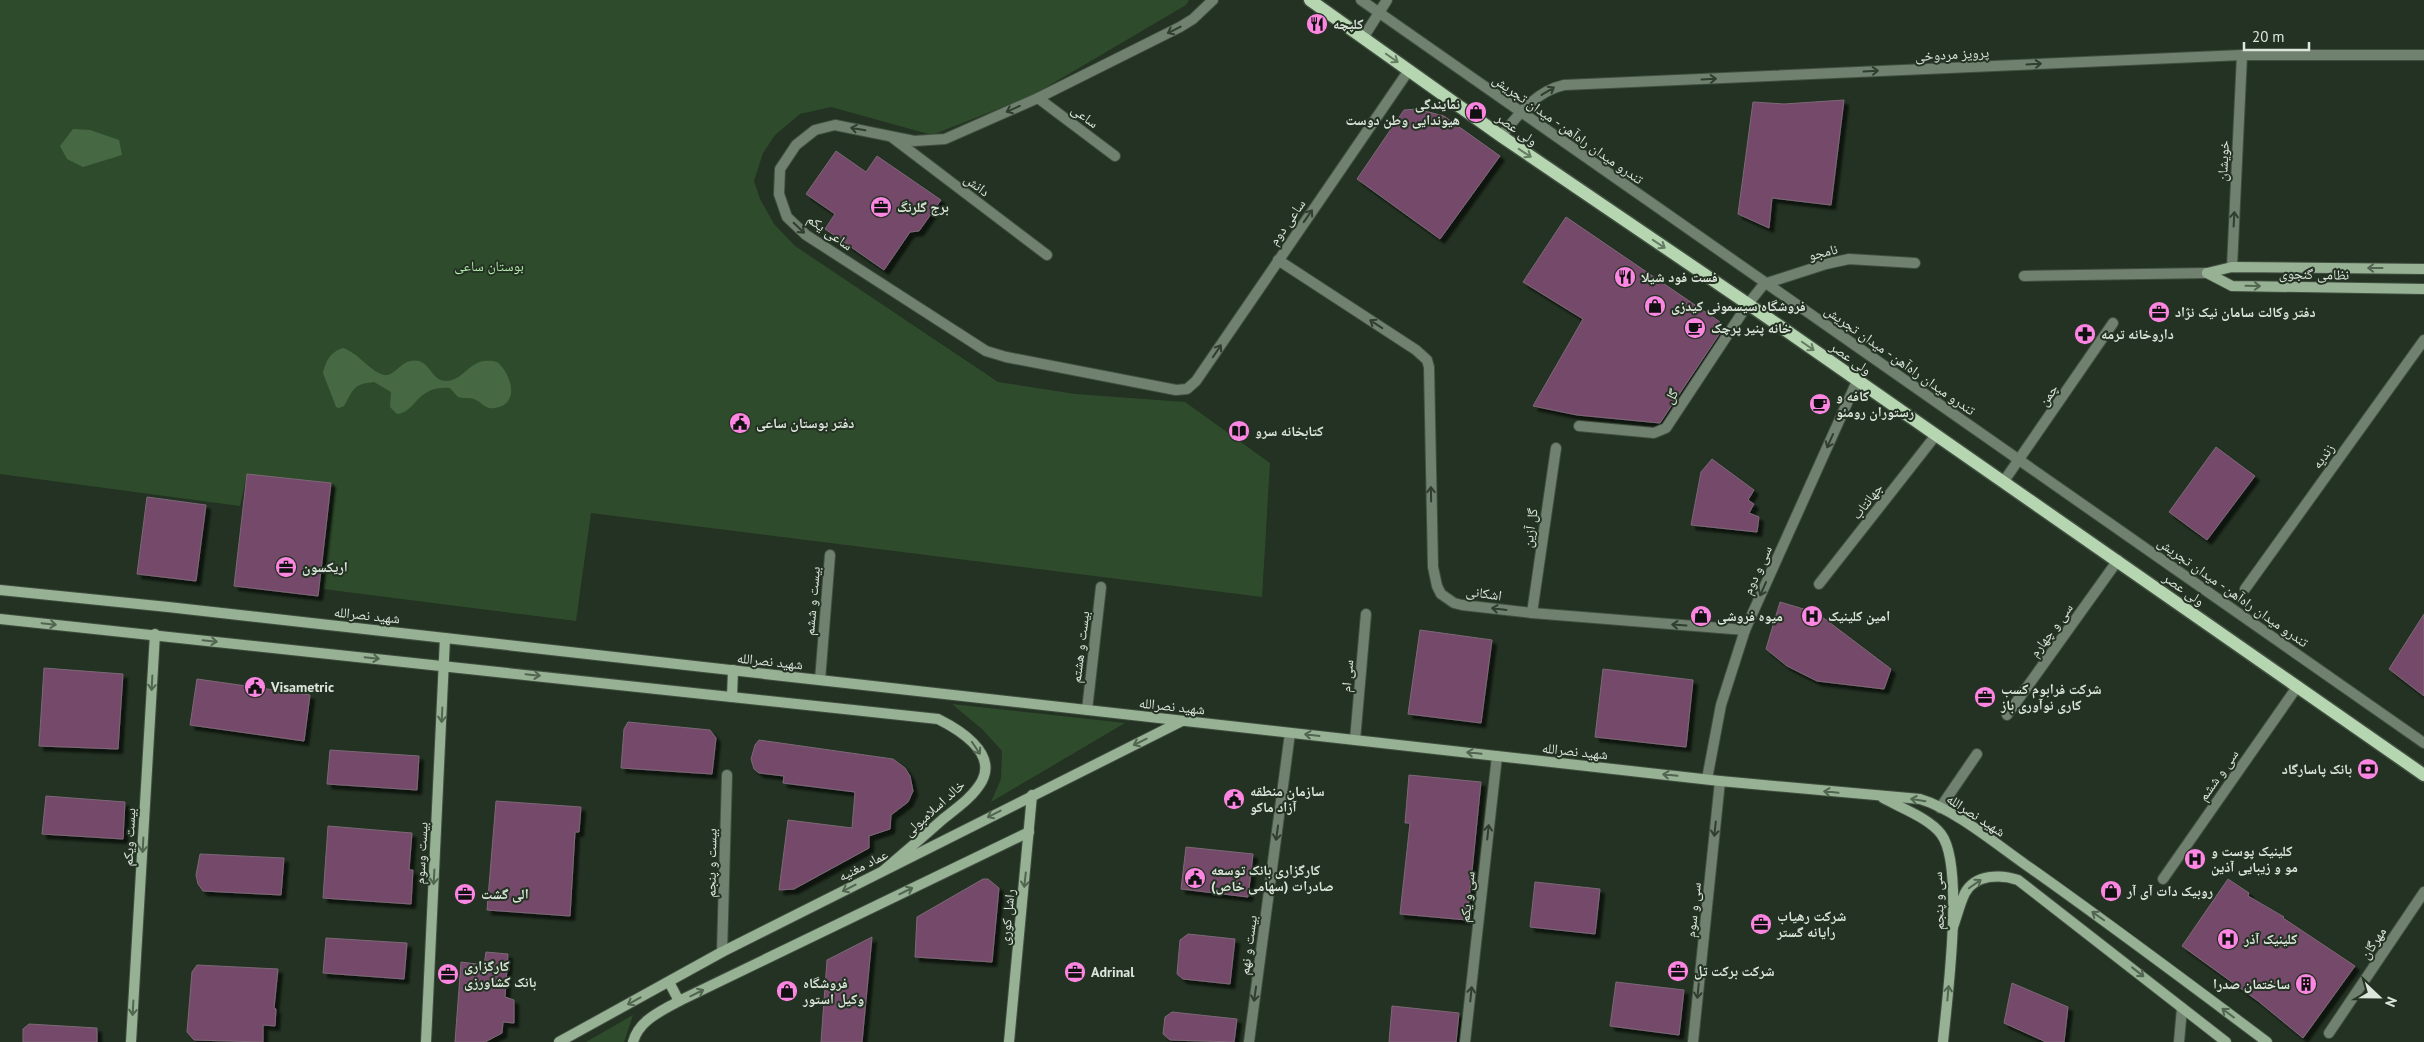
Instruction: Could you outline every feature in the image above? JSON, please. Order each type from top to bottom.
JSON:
[{"type":"main road","name":"ولی عصر","points":[[1310,0],[1501,136],[1748,304],[2424,774]]},
{"type":"main road","name":"نظامی گنجوی","points":[[2207,273],[2232,267],[2424,269]]},
{"type":"main road","name":"نظامی گنجوی","points":[[2207,273],[2232,286],[2424,289]]},
{"type":"main road","name":"شهید نصرالله","points":[[0,590],[1720,781],[1880,797],[1920,799],[1940,808],[1978,831],[2109,924],[2267,1042]]},
{"type":"main road","points":[[0,619],[155,634],[732,697],[733,670]]},
{"type":"main road","name":"بیست ویکم","points":[[131,1042],[155,634]]},
{"type":"main road","name":"بیست وسوم","points":[[426,1042],[445,638]]},
{"type":"main road","name":"خالد اسلامبولی","points":[[732,697],[938,719],[966,735],[978,748],[984,762],[983,780],[968,798],[884,870]]},
{"type":"main road","name":"عماد مغنیه","points":[[559,1042],[722,952],[1183,721]]},
{"type":"main road","name":"راشل کوری","points":[[1009,1042],[1032,795]]},
{"type":"main road","name":"سی و پنجم","points":[[1880,797],[1935,827],[1945,841],[1950,857],[1954,927],[1944,1042]]},
{"type":"main road","points":[[633,1042],[640,1027],[647,1019],[679,1001],[1029,832]]},
{"type":"main road","points":[[1954,927],[1969,888],[1978,881],[1996,875],[2018,880],[2226,1042]]},
{"type":"main road","points":[[669,982],[679,1001]]},
{"type":"street","name":"ساعی یکم","points":[[1187,389],[1176,390],[1006,357],[986,351],[806,235],[787,217],[780,194],[780,169],[796,145],[815,130],[835,125],[914,141],[945,139],[1038,98],[1180,27],[1193,19],[1213,0]]},
{"type":"street","name":"تندرو میدان راه‌آهن - میدان تجریش","points":[[1361,0],[1764,284],[2019,459],[2424,743]]},
{"type":"street","points":[[1363,38],[1387,0]]},
{"type":"street","name":"پرویز مردوخی","points":[[1501,136],[1520,112],[1550,88],[1564,85],[2242,55],[2424,55]]},
{"type":"street","name":"خویشان","points":[[2232,267],[2242,55]]},
{"type":"street","name":"ساعی دوم","points":[[1187,389],[1196,381],[1409,70]]},
{"type":"street","name":"ساعی","points":[[1038,98],[1116,156]]},
{"type":"street","name":"دانش","points":[[890,136],[1047,255]]},
{"type":"street","name":"اشکانی","points":[[1278,260],[1416,350],[1427,360],[1429,367],[1433,566],[1437,586],[1446,598],[1454,603],[1532,613],[1745,630]]},
{"type":"street","name":"نامجو","points":[[1764,284],[1826,264],[1849,260],[1915,263]]},
{"type":"street","name":"نظامی گنجوی","points":[[2024,276],[2207,273]]},
{"type":"street","points":[[1748,304],[1764,284]]},
{"type":"street","name":"گل","points":[[1579,426],[1654,433],[1666,428],[1748,304]]},
{"type":"street","name":"چمن","points":[[2004,481],[2056,408],[2112,322]]},
{"type":"street","name":"زندیه","points":[[2245,589],[2424,340]]},
{"type":"street","name":"سی و دوم","points":[[1707,779],[1721,705],[1745,630],[1857,381]]},
{"type":"street","name":"جهانتاب","points":[[1819,584],[1936,435]]},
{"type":"street","name":"گل آزین","points":[[1532,613],[1556,448]]},
{"type":"street","name":"بیست و ششم","points":[[820,680],[830,555]]},
{"type":"street","name":"سی و چهارم","points":[[2007,715],[2118,560]]},
{"type":"street","name":"بیست و هشتم","points":[[1087,710],[1101,587]]},
{"type":"street","name":"سی ام","points":[[1355,740],[1366,614]]},
{"type":"street","name":"سی و ششم","points":[[2163,879],[2296,686]]},
{"type":"street","name":"بیست و نهم","points":[[1249,1042],[1290,733]]},
{"type":"street","points":[[1940,808],[1977,754]]},
{"type":"street","name":"سی و یکم","points":[[1465,1042],[1497,756]]},
{"type":"street","name":"بیست و پنجم","points":[[722,952],[727,775]]},
{"type":"street","name":"سی و سوم","points":[[1692,1042],[1720,781]]},
{"type":"street","name":"مهرگان","points":[[2328,1033],[2424,892]]},
{"type":"street","points":[[2179,1042],[2182,1008]]},
{"type":"green space","name":"بوستان ساعی","points":[[0,0],[1189,0],[1186,5],[1033,95],[932,135],[831,107],[800,114],[775,135],[763,153],[754,181],[760,199],[774,224],[795,246],[998,382],[1075,394],[1185,402],[1270,463],[1262,597],[591,513],[576,621],[323,589],[335,485],[331,483],[247,474],[240,506],[0,474]]},
{"type":"green space","points":[[952,704],[1125,723],[991,802],[1001,779],[1002,751],[983,730]]},
{"type":"green space","points":[[633,1015],[624,1042],[586,1042]]},
{"type":"shaded area","points":[[73,129],[90,130],[119,140],[122,155],[83,167],[67,159],[60,146]]},
{"type":"shaded area","points":[[343,348],[354,354],[375,371],[385,375],[393,373],[404,364],[413,360],[423,363],[435,376],[446,381],[453,380],[480,362],[497,362],[509,380],[511,395],[503,405],[492,408],[486,407],[474,399],[458,397],[450,388],[439,388],[423,395],[409,409],[397,414],[390,407],[391,392],[374,382],[362,384],[355,388],[344,406],[339,408],[336,407],[323,373],[329,358],[339,349]]},
{"type":"building","points":[[1844,100],[1831,205],[1772,198],[1769,228],[1738,214],[1753,102],[1784,104]]},
{"type":"building","points":[[1417,109],[1444,116],[1500,156],[1440,239],[1357,179],[1404,110]]},
{"type":"building","name":"برج گلرنگ","points":[[836,151],[866,172],[877,156],[941,200],[919,231],[910,232],[884,270],[825,229],[835,214],[806,194]]},
{"type":"building","points":[[1566,217],[1720,322],[1720,333],[1660,423],[1577,415],[1533,406],[1583,319],[1523,282]]},
{"type":"building","points":[[2216,447],[2255,476],[2207,540],[2169,512]]},
{"type":"building","points":[[1712,459],[1754,490],[1748,500],[1754,504],[1749,513],[1759,517],[1757,532],[1691,525],[1701,472]]},
{"type":"building","points":[[247,474],[331,483],[318,596],[234,586]]},
{"type":"building","points":[[147,497],[206,505],[196,581],[137,574]]},
{"type":"building","points":[[1780,602],[1817,613],[1891,669],[1884,689],[1817,681],[1787,666],[1766,649]]},
{"type":"building","points":[[2424,614],[2424,696],[2389,669]]},
{"type":"building","points":[[1420,630],[1492,640],[1481,723],[1408,714]]},
{"type":"building","points":[[44,668],[123,674],[118,749],[39,746]]},
{"type":"building","points":[[1603,669],[1693,680],[1686,747],[1595,737]]},
{"type":"building","points":[[197,679],[310,695],[304,741],[190,725]]},
{"type":"building","points":[[628,722],[710,730],[716,738],[712,774],[621,768],[624,729]]},
{"type":"building","points":[[759,740],[893,759],[905,768],[910,776],[913,791],[908,802],[891,815],[890,829],[869,836],[869,848],[794,889],[779,890],[788,820],[852,828],[855,792],[783,783],[784,776],[759,773],[754,769],[751,759],[755,745]]},
{"type":"building","points":[[330,750],[419,756],[417,790],[327,784]]},
{"type":"building","points":[[1409,775],[1481,782],[1467,920],[1400,914],[1410,823],[1405,823]]},
{"type":"building","points":[[46,796],[125,802],[123,839],[42,834]]},
{"type":"building","points":[[496,801],[581,807],[579,832],[575,832],[570,916],[487,910]]},
{"type":"building","points":[[328,826],[412,833],[409,870],[413,870],[411,904],[323,898]]},
{"type":"building","points":[[1186,847],[1253,854],[1248,897],[1181,889]]},
{"type":"building","points":[[200,854],[284,858],[281,895],[203,891],[198,884],[196,875]]},
{"type":"building","points":[[983,879],[988,879],[999,888],[992,962],[915,957],[917,917]]},
{"type":"building","points":[[2228,879],[2249,893],[2248,896],[2284,917],[2355,966],[2303,1038],[2258,1001],[2182,946]]},
{"type":"building","points":[[1535,882],[1600,889],[1595,934],[1530,927]]},
{"type":"building","points":[[1188,934],[1235,939],[1230,984],[1183,979],[1177,974],[1180,940]]},
{"type":"building","points":[[872,937],[862,1042],[821,1042],[827,960]]},
{"type":"building","points":[[326,938],[407,943],[404,979],[323,973]]},
{"type":"building","points":[[486,952],[508,954],[505,997],[514,1000],[514,1023],[503,1022],[502,1033],[485,1042],[455,1042],[461,962],[484,965]]},
{"type":"building","points":[[197,965],[278,969],[274,1008],[276,1009],[275,1026],[263,1025],[263,1042],[194,1040],[187,1032],[192,972]]},
{"type":"building","points":[[1616,982],[1684,990],[1679,1035],[1610,1026]]},
{"type":"building","points":[[2012,983],[2068,1007],[2064,1042],[2046,1042],[2004,1023]]},
{"type":"building","points":[[1392,1006],[1459,1013],[1456,1042],[1389,1042]]},
{"type":"building","points":[[1172,1012],[1237,1019],[1234,1042],[1170,1040],[1163,1034],[1165,1017]]},
{"type":"building","points":[[29,1024],[97,1028],[97,1042],[23,1042],[23,1029]]},
{"type":"place","name":"کلپچه","points":[[1317,24]]},
{"type":"place","name":"نمایندگی هیوندایی وطن دوست","points":[[1476,112]]},
{"type":"place","name":"برج گلرنگ","points":[[881,207]]},
{"type":"place","name":"فست فود شیلا","points":[[1625,277]]},
{"type":"place","name":"فروشگاه سیسمونی کیدزی","points":[[1655,306]]},
{"type":"place","name":"دفتر وکالت سامان نیک نژاد","points":[[2159,312]]},
{"type":"place","name":"خانه پنیر پرچک","points":[[1695,328]]},
{"type":"place","name":"داروخانه ترمه","points":[[2085,334]]},
{"type":"place","name":"کافه و رستوران رومئو","points":[[1820,404]]},
{"type":"place","name":"دفتر بوستان ساعی","points":[[740,423]]},
{"type":"place","name":"کتابخانه سرو","points":[[1239,431]]},
{"type":"place","name":"اریکسون","points":[[286,567]]},
{"type":"place","name":"میوه فروشی","points":[[1701,616]]},
{"type":"place","name":"امین کلینیک","points":[[1812,616]]},
{"type":"place","name":"Visametric","points":[[255,687]]},
{"type":"place","name":"شرکت فرابوم کسب کاری نوآوری باز","points":[[1985,697]]},
{"type":"place","name":"بانک پاسارگاد","points":[[2368,769]]},
{"type":"place","name":"سازمان منطقه آزاد ماکو","points":[[1234,799]]},
{"type":"place","name":"کلینیک پوست و مو و زیبایی آذین","points":[[2195,859]]},
{"type":"place","name":"کارگزاری بانک توسعه صادرات (سهامی خاص)","points":[[1195,878]]},
{"type":"place","name":"روبیک دات آی آر","points":[[2111,891]]},
{"type":"place","name":"الی گشت","points":[[465,894]]},
{"type":"place","name":"شرکت رهیاب رایانه گستر","points":[[1761,924]]},
{"type":"place","name":"کلینیک آذر","points":[[2228,939]]},
{"type":"place","name":"شرکت برکت تل","points":[[1678,971]]},
{"type":"place","name":"Adrinal","points":[[1075,972]]},
{"type":"place","name":"کارگزاری بانک کشاورزی","points":[[448,974]]},
{"type":"place","name":"ساختمان صدرا","points":[[2306,984]]},
{"type":"place","name":"فروشگاه وکیل استور","points":[[787,991]]}]
